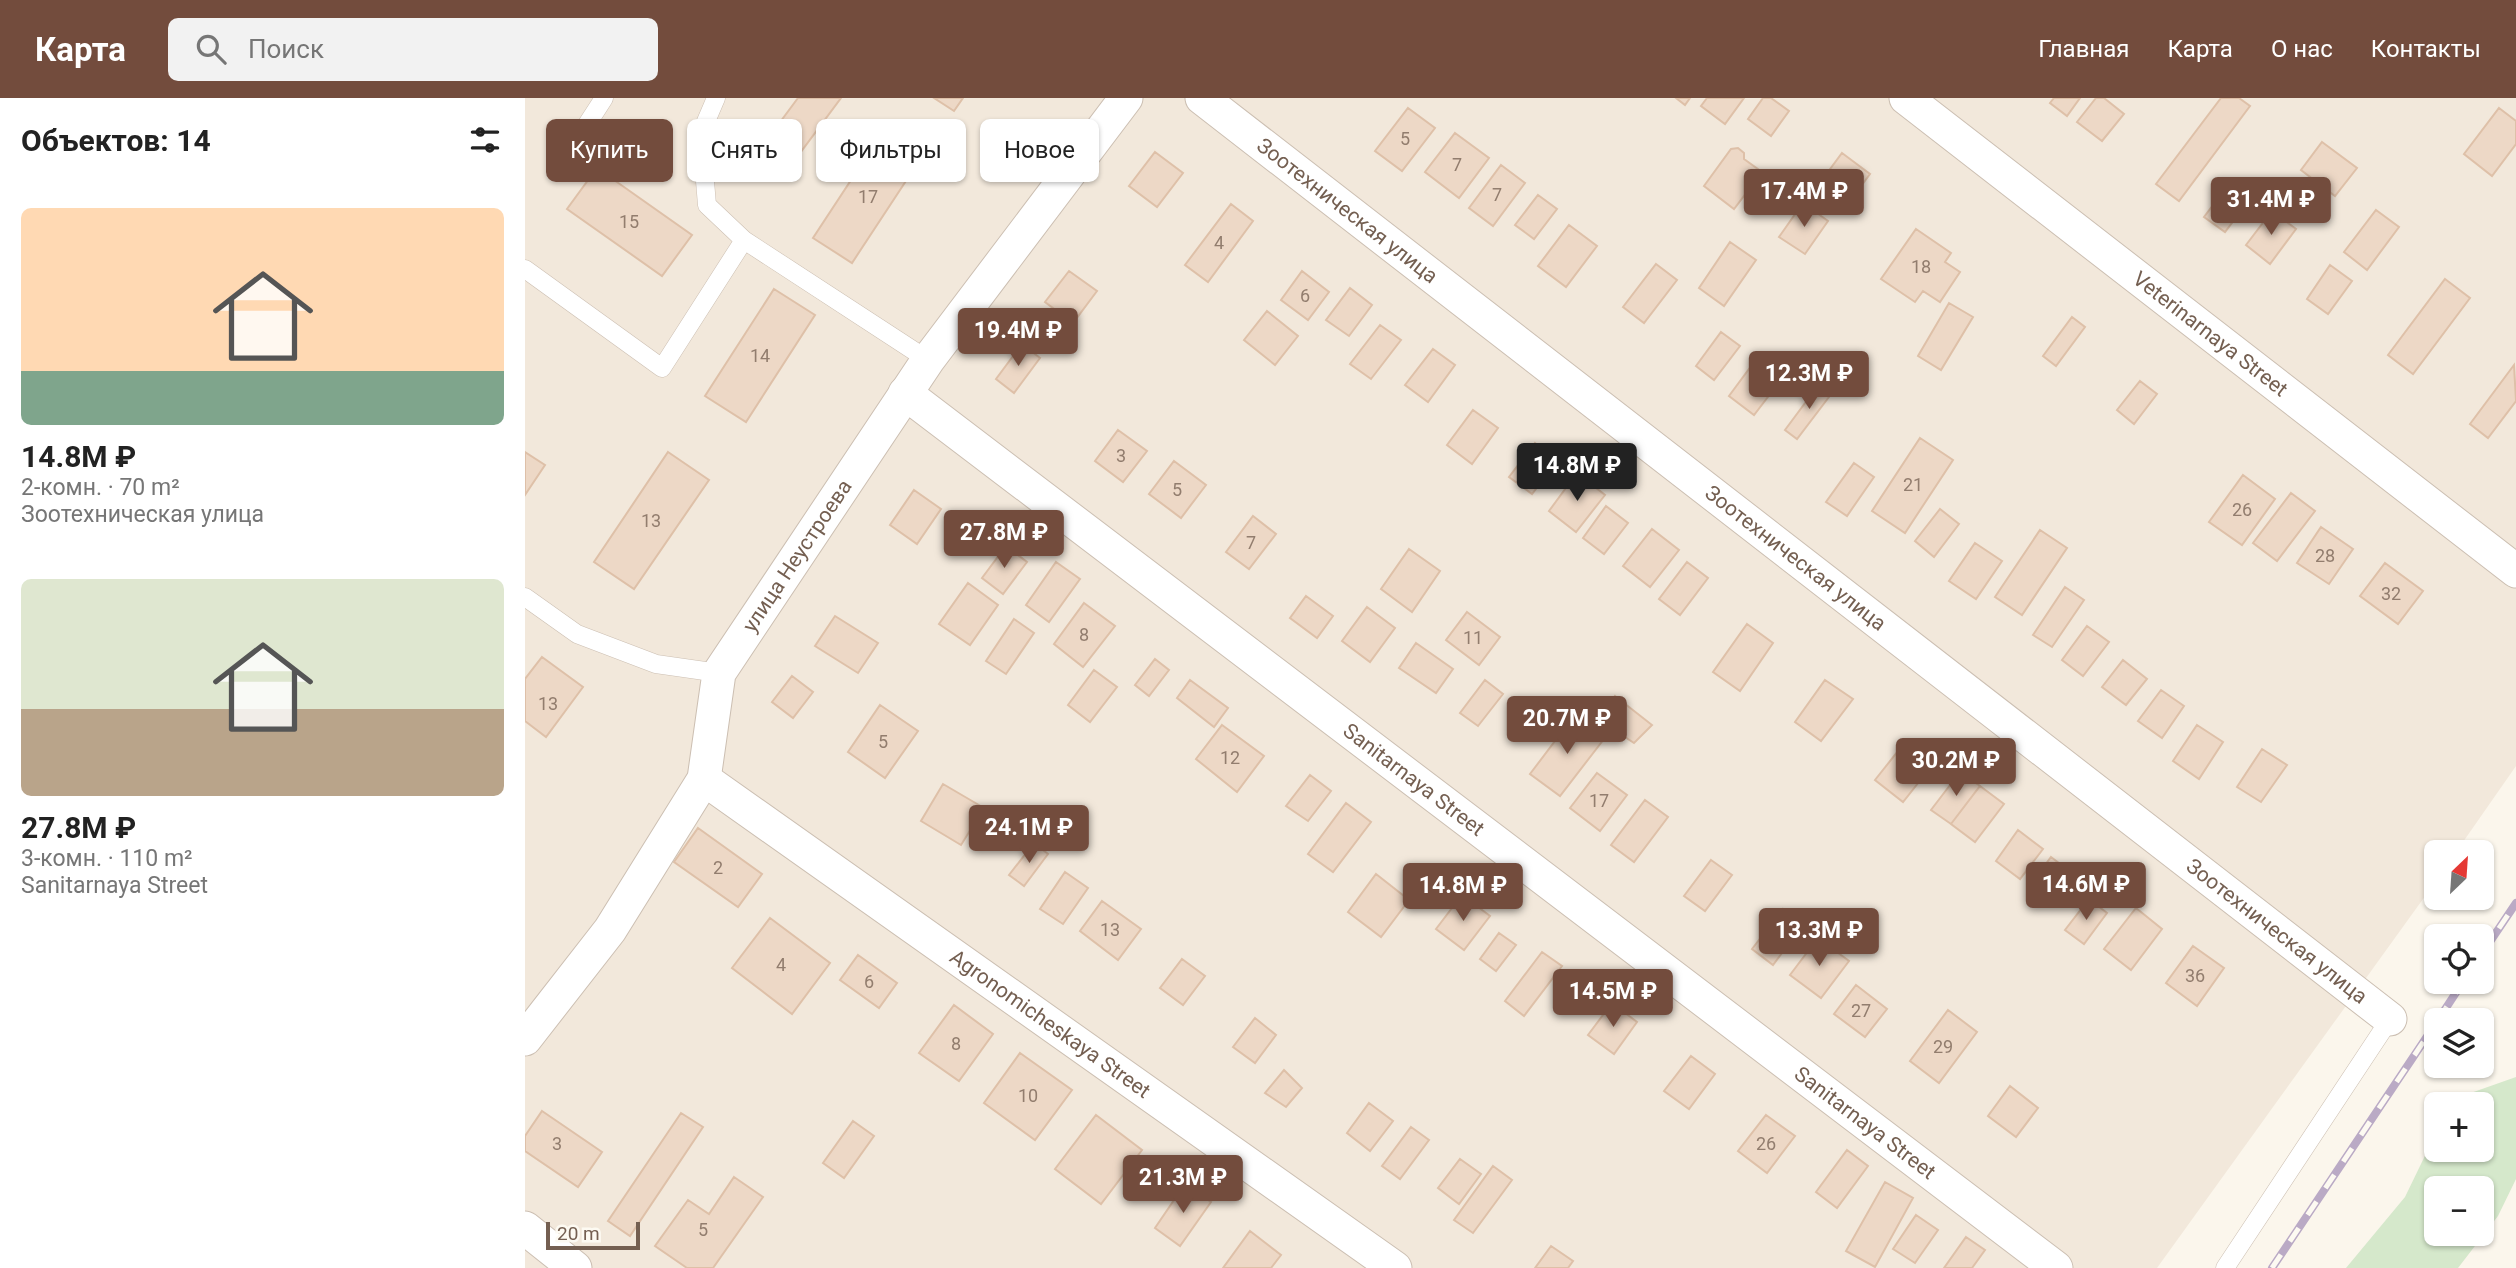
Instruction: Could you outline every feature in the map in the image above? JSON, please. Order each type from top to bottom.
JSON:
[{"type":"street","name":"улица Неустроева","points":[[525,1039],[610,930],[704,779],[719,673],[928,360],[1126,98]]},
{"type":"street","name":"Зоотехническая улица","points":[[1202,98],[2390,1019]]},
{"type":"street","name":"Veterinarnaya Street","points":[[1906,98],[2516,571]]},
{"type":"street","name":"Sanitarnaya Street","points":[[905,393],[2056,1268]]},
{"type":"street","name":"Agronomicheskaya Street","points":[[704,779],[1395,1268]]},
{"type":"street","points":[[525,1228],[563,1264]]},
{"type":"lane","points":[[590,119],[604,98]]},
{"type":"lane","points":[[716,98],[701,133],[707,205],[744,240],[928,360]]},
{"type":"lane","points":[[525,269],[662,368],[744,240]]},
{"type":"lane","points":[[525,618],[530,600],[577,634],[656,664],[719,673]]},
{"type":"lane","points":[[2225,1268],[2390,1019]]},
{"type":"shaded area","points":[[525,98],[2516,98],[2516,766],[2464,840],[2424,840],[2424,898],[2157,1268],[525,1268]]},
{"type":"green space","points":[[2516,1077],[2516,1179],[2494,1221],[2494,1176],[2424,1176],[2424,1246],[2475,1246],[2458,1268],[2346,1268],[2405,1197],[2424,1158],[2424,1162],[2494,1162],[2494,1092],[2474,1092]]},
{"type":"building","points":[[798,98],[841,98],[825,119],[816,119],[816,132],[802,150],[802,119],[782,119]]},
{"type":"building","points":[[934,98],[963,98],[954,111]]},
{"type":"building","points":[[1676,98],[1690,98],[1685,105]]},
{"type":"building","points":[[1707,98],[1744,98],[1725,124],[1701,106]]},
{"type":"building","points":[[1763,98],[1771,98],[1789,111],[1771,136],[1748,119]]},
{"type":"building","points":[[2054,98],[2080,98],[2067,116],[2050,103]]},
{"type":"building","points":[[2096,98],[2104,98],[2124,114],[2102,141],[2077,122]]},
{"type":"building","points":[[2221,98],[2239,98],[2250,106],[2179,201],[2156,184]]},
{"type":"building","points":[[1408,108],[1435,128],[1402,171],[1375,151]]},
{"type":"building","points":[[2499,108],[2516,121],[2516,144],[2492,176],[2464,154]]},
{"type":"building","points":[[1455,133],[1489,158],[1459,198],[1425,172]]},
{"type":"building","points":[[2322,142],[2357,168],[2335,196],[2301,170]]},
{"type":"building","points":[[1738,148],[1744,153],[1744,159],[1762,172],[1734,209],[1704,186],[1731,149]]},
{"type":"building","points":[[1155,152],[1183,173],[1157,207],[1129,186]]},
{"type":"building","points":[[1842,153],[1870,174],[1847,205],[1819,184]]},
{"type":"building","points":[[1501,165],[1525,183],[1493,226],[1469,208]]},
{"type":"building","points":[[587,182],[617,182],[692,235],[662,276],[567,209]]},
{"type":"building","points":[[850,182],[905,182],[852,263],[813,238]]},
{"type":"building","points":[[2229,184],[2250,199],[2225,232],[2204,217]]},
{"type":"building","points":[[1538,195],[1557,209],[1534,239],[1515,225]]},
{"type":"building","points":[[1803,203],[1828,221],[1805,254],[1779,237]]},
{"type":"building","points":[[1231,204],[1253,221],[1208,282],[1185,265]]},
{"type":"building","points":[[2376,210],[2399,227],[2367,270],[2344,252]]},
{"type":"building","points":[[2272,211],[2296,229],[2270,264],[2246,245]]},
{"type":"building","points":[[1569,225],[1597,246],[1566,287],[1538,266]]},
{"type":"building","points":[[1916,229],[1951,253],[1945,262],[1960,272],[1940,302],[1923,291],[1915,302],[1881,279]]},
{"type":"building","points":[[1730,242],[1756,260],[1724,306],[1699,288]]},
{"type":"building","points":[[1656,264],[1677,280],[1644,323],[1623,307]]},
{"type":"building","points":[[2330,265],[2352,281],[2328,314],[2307,299]]},
{"type":"building","points":[[1069,271],[1097,291],[1073,323],[1045,302]]},
{"type":"building","points":[[1302,271],[1329,292],[1308,320],[1281,300]]},
{"type":"building","points":[[2445,279],[2470,298],[2413,374],[2388,355]]},
{"type":"building","points":[[1350,288],[1372,305],[1349,336],[1326,320]]},
{"type":"building","points":[[774,289],[815,315],[746,422],[705,396]]},
{"type":"building","points":[[1949,303],[1973,317],[1941,370],[1918,356]]},
{"type":"building","points":[[1267,311],[1298,336],[1275,365],[1244,340]]},
{"type":"building","points":[[2072,317],[2085,327],[2056,366],[2043,356]]},
{"type":"building","points":[[1380,325],[1401,340],[1371,379],[1350,364]]},
{"type":"building","points":[[1721,332],[1740,346],[1714,380],[1696,366]]},
{"type":"building","points":[[1022,344],[1040,358],[1014,393],[996,379]]},
{"type":"building","points":[[1433,349],[1455,365],[1428,402],[1405,385]]},
{"type":"building","points":[[2514,365],[2516,401],[2488,438],[2470,424]]},
{"type":"building","points":[[1749,369],[1774,389],[1754,415],[1729,396]]},
{"type":"building","points":[[2140,381],[2157,394],[2134,424],[2117,410]]},
{"type":"building","points":[[1820,383],[1832,393],[1797,439],[1785,430]]},
{"type":"building","points":[[1473,410],[1498,428],[1472,464],[1447,445]]},
{"type":"building","points":[[1118,430],[1147,451],[1123,482],[1095,461]]},
{"type":"building","points":[[1920,438],[1953,460],[1905,533],[1872,511]]},
{"type":"building","points":[[1535,443],[1558,460],[1532,494],[1509,477]]},
{"type":"building","points":[[525,452],[545,465],[525,495]]},
{"type":"building","points":[[668,452],[709,480],[634,589],[594,562]]},
{"type":"building","points":[[1174,461],[1206,485],[1181,518],[1149,494]]},
{"type":"building","points":[[1854,463],[1874,477],[1847,516],[1826,502]]},
{"type":"building","points":[[1577,473],[1605,495],[1576,532],[1549,511]]},
{"type":"building","points":[[2243,475],[2275,499],[2242,545],[2209,522]]},
{"type":"building","points":[[914,490],[941,509],[917,544],[890,525]]},
{"type":"building","points":[[2291,493],[2315,511],[2277,561],[2253,543]]},
{"type":"building","points":[[1606,506],[1628,523],[1604,554],[1583,538]]},
{"type":"building","points":[[1940,509],[1959,524],[1934,557],[1915,541]]},
{"type":"building","points":[[1253,516],[1276,534],[1249,569],[1226,552]]},
{"type":"building","points":[[2321,527],[2353,549],[2329,584],[2297,563]]},
{"type":"building","points":[[1652,529],[1679,550],[1650,587],[1623,566]]},
{"type":"building","points":[[2040,530],[2067,548],[2022,615],[1995,597]]},
{"type":"building","points":[[1975,543],[2002,561],[1976,599],[1949,581]]},
{"type":"building","points":[[1006,546],[1027,562],[1003,594],[982,578]]},
{"type":"building","points":[[1409,549],[1440,571],[1412,612],[1381,589]]},
{"type":"building","points":[[1056,562],[1080,579],[1049,622],[1026,605]]},
{"type":"building","points":[[1687,562],[1708,578],[1680,615],[1659,599]]},
{"type":"building","points":[[2385,563],[2423,591],[2398,624],[2360,596]]},
{"type":"building","points":[[968,583],[998,605],[970,645],[939,624]]},
{"type":"building","points":[[2065,587],[2084,600],[2052,647],[2033,635]]},
{"type":"building","points":[[1306,596],[1333,616],[1317,638],[1290,618]]},
{"type":"building","points":[[1084,603],[1115,626],[1083,667],[1054,644]]},
{"type":"building","points":[[1367,607],[1395,628],[1370,662],[1342,641]]},
{"type":"building","points":[[1467,612],[1500,637],[1479,665],[1446,640]]},
{"type":"building","points":[[835,616],[878,643],[858,673],[815,646]]},
{"type":"building","points":[[1014,619],[1034,633],[1006,674],[986,661]]},
{"type":"building","points":[[1747,624],[1773,643],[1740,691],[1713,672]]},
{"type":"building","points":[[2087,626],[2109,642],[2083,676],[2062,660]]},
{"type":"building","points":[[1416,643],[1453,669],[1436,693],[1399,668]]},
{"type":"building","points":[[542,657],[583,687],[546,737],[525,721],[525,679]]},
{"type":"building","points":[[1155,659],[1169,670],[1149,696],[1135,685]]},
{"type":"building","points":[[2123,660],[2147,679],[2126,705],[2102,687]]},
{"type":"building","points":[[1094,670],[1117,687],[1090,722],[1068,705]]},
{"type":"building","points":[[792,676],[813,692],[793,718],[772,702]]},
{"type":"building","points":[[1190,680],[1228,708],[1214,727],[1177,698]]},
{"type":"building","points":[[1485,680],[1503,694],[1478,726],[1460,713]]},
{"type":"building","points":[[1825,680],[1853,699],[1821,741],[1795,722]]},
{"type":"building","points":[[2161,690],[2184,706],[2162,738],[2138,721]]},
{"type":"building","points":[[1615,696],[1652,725],[1634,743],[1598,719]]},
{"type":"building","points":[[880,705],[918,731],[885,778],[848,752]]},
{"type":"building","points":[[1574,716],[1604,739],[1560,796],[1530,774]]},
{"type":"building","points":[[1222,725],[1264,756],[1237,792],[1196,759]]},
{"type":"building","points":[[2197,725],[2223,742],[2199,779],[2173,761]]},
{"type":"building","points":[[1902,746],[1930,768],[1903,802],[1875,780]]},
{"type":"building","points":[[2262,749],[2287,765],[2261,802],[2237,787]]},
{"type":"building","points":[[1960,772],[1980,786],[1951,824],[1931,810]]},
{"type":"building","points":[[1597,773],[1627,795],[1600,831],[1570,808]]},
{"type":"building","points":[[1310,775],[1331,791],[1308,821],[1286,806]]},
{"type":"building","points":[[943,784],[984,808],[961,845],[921,821]]},
{"type":"building","points":[[1980,786],[2004,804],[1975,842],[1951,824]]},
{"type":"building","points":[[1645,800],[1668,817],[1634,862],[1611,845]]},
{"type":"building","points":[[1346,803],[1371,822],[1333,872],[1308,854]]},
{"type":"building","points":[[698,828],[762,874],[738,907],[674,862]]},
{"type":"building","points":[[2018,830],[2043,849],[2020,879],[1996,861]]},
{"type":"building","points":[[1034,843],[1048,854],[1024,886],[1009,875]]},
{"type":"building","points":[[2051,857],[2068,870],[2046,900],[2029,887]]},
{"type":"building","points":[[1711,860],[1732,875],[1705,911],[1684,896]]},
{"type":"building","points":[[1065,872],[1088,888],[1063,924],[1040,909]]},
{"type":"building","points":[[1376,874],[1409,900],[1381,937],[1348,912]]},
{"type":"building","points":[[1462,895],[1490,916],[1464,950],[1436,929]]},
{"type":"building","points":[[2089,899],[2107,913],[2084,944],[2065,930]]},
{"type":"building","points":[[1102,901],[1141,929],[1118,960],[1080,931]]},
{"type":"building","points":[[2136,908],[2162,929],[2131,970],[2104,949]]},
{"type":"building","points":[[1783,909],[1803,925],[1773,965],[1752,949]]},
{"type":"building","points":[[770,918],[830,963],[792,1014],[732,968]]},
{"type":"building","points":[[1499,933],[1516,945],[1496,971],[1480,959]]},
{"type":"building","points":[[1818,938],[1849,961],[1821,998],[1790,975]]},
{"type":"building","points":[[2193,946],[2224,968],[2197,1006],[2166,983]]},
{"type":"building","points":[[1542,952],[1562,966],[1524,1016],[1505,1001]]},
{"type":"building","points":[[858,955],[897,983],[879,1008],[840,980]]},
{"type":"building","points":[[1182,959],[1205,976],[1183,1005],[1160,988]]},
{"type":"building","points":[[1856,985],[1887,1009],[1865,1037],[1834,1014]]},
{"type":"building","points":[[1612,1003],[1637,1022],[1614,1054],[1588,1035]]},
{"type":"building","points":[[954,1005],[993,1034],[959,1081],[919,1053]]},
{"type":"building","points":[[1948,1010],[1977,1032],[1939,1083],[1910,1061]]},
{"type":"building","points":[[1255,1018],[1276,1035],[1255,1063],[1233,1047]]},
{"type":"building","points":[[1020,1053],[1072,1090],[1035,1140],[984,1103]]},
{"type":"building","points":[[1691,1056],[1715,1074],[1689,1109],[1664,1091]]},
{"type":"building","points":[[1284,1070],[1302,1088],[1286,1107],[1265,1093]]},
{"type":"building","points":[[2010,1086],[2038,1108],[2016,1137],[1988,1116]]},
{"type":"building","points":[[1369,1103],[1393,1121],[1370,1151],[1347,1133]]},
{"type":"building","points":[[542,1111],[602,1152],[578,1187],[525,1151],[525,1136]]},
{"type":"building","points":[[681,1113],[703,1127],[630,1236],[608,1221]]},
{"type":"building","points":[[1096,1115],[1142,1150],[1101,1204],[1055,1169]]},
{"type":"building","points":[[1766,1115],[1795,1136],[1767,1173],[1738,1151]]},
{"type":"building","points":[[853,1121],[874,1136],[844,1178],[823,1163]]},
{"type":"building","points":[[1411,1127],[1429,1140],[1400,1179],[1382,1166]]},
{"type":"building","points":[[1847,1150],[1868,1166],[1837,1208],[1816,1192]]},
{"type":"building","points":[[1460,1159],[1481,1174],[1459,1204],[1438,1188]]},
{"type":"building","points":[[1493,1166],[1512,1180],[1473,1233],[1454,1220]]},
{"type":"building","points":[[734,1177],[763,1197],[713,1268],[687,1268],[655,1246],[688,1200],[709,1214]]},
{"type":"building","points":[[1885,1182],[1913,1198],[1875,1267],[1846,1251]]},
{"type":"building","points":[[1185,1184],[1211,1202],[1180,1246],[1155,1228]]},
{"type":"building","points":[[1916,1215],[1938,1230],[1915,1263],[1893,1249]]},
{"type":"building","points":[[1250,1231],[1281,1255],[1271,1268],[1223,1268]]},
{"type":"building","points":[[1966,1237],[1985,1250],[1972,1268],[1944,1268]]},
{"type":"building","points":[[1551,1246],[1573,1261],[1568,1268],[1535,1268]]},
{"type":"railway","points":[[2494,936],[2516,903]]},
{"type":"railway","points":[[2446,1008],[2455,994]]},
{"type":"railway","points":[[2272,1268],[2424,1041]]}]
